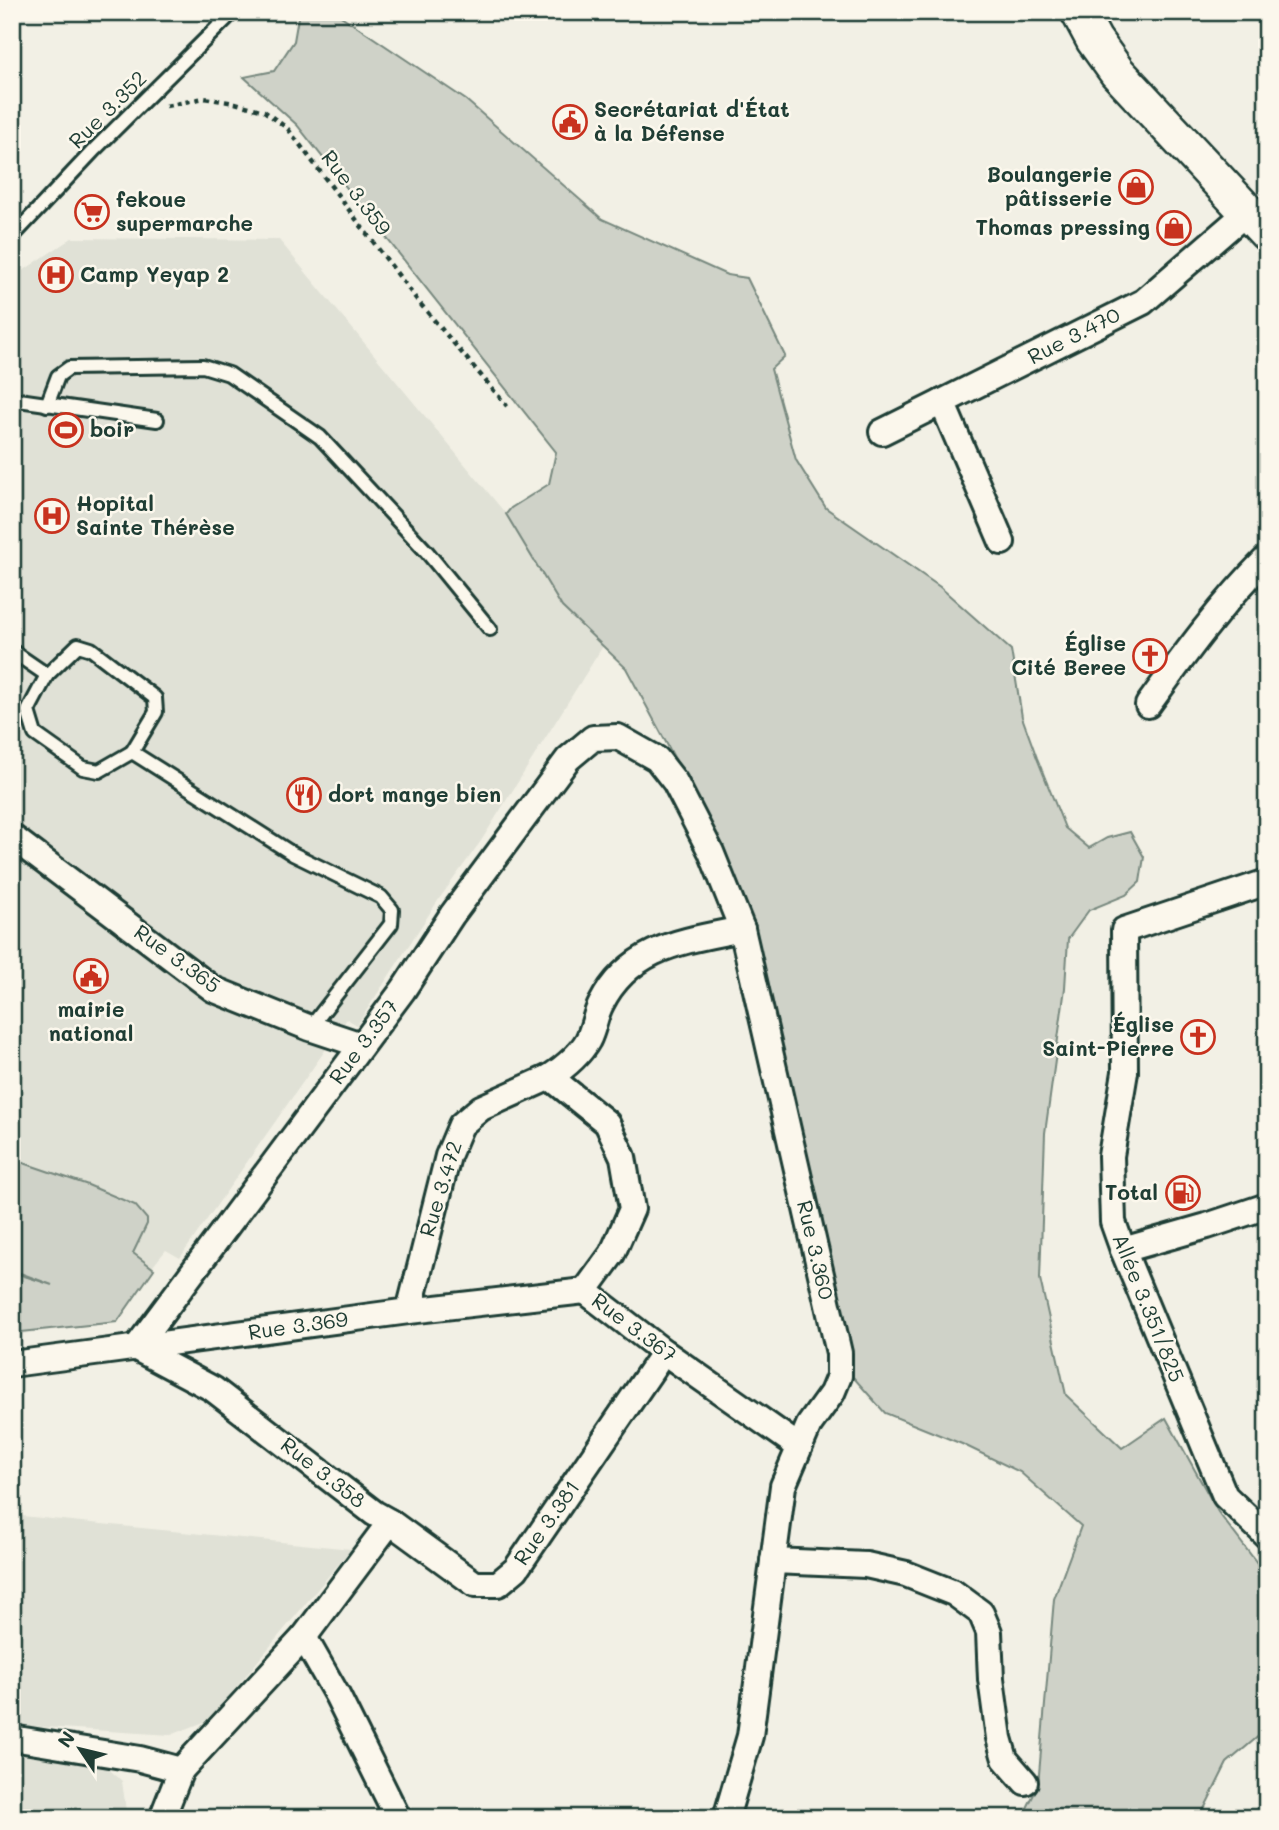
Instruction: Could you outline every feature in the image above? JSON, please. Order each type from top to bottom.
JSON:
[{"type":"main road","points":[[1079,12],[1094,40],[1117,72],[1257,222]]},
{"type":"street","name":"Rue 3.470","points":[[882,432],[1143,302],[1257,222]]},
{"type":"street","points":[[942,402],[1002,542]]},
{"type":"street","points":[[1148,705],[1196,640],[1267,558]]},
{"type":"street","name":"Rue 3.360","points":[[593,738],[618,737],[657,759],[675,782],[711,852],[742,929],[839,1353],[839,1376],[832,1393],[809,1425],[783,1486],[750,1736],[726,1818]]},
{"type":"street","name":"Rue 3.357","points":[[136,1348],[403,990],[452,915],[551,781],[568,759],[593,738]]},
{"type":"street","name":"Rue 3.365","points":[[12,837],[213,989],[310,1028],[361,1045]]},
{"type":"street","name":"Allée 3.351/825","points":[[1267,882],[1124,930],[1125,1072],[1111,1156],[1113,1222],[1123,1250],[1225,1496],[1267,1536]]},
{"type":"street","points":[[550,1077],[571,1063],[588,1040],[600,1005],[614,983],[639,959],[673,943],[742,929]]},
{"type":"street","name":"Rue 3.367","points":[[550,1077],[607,1123],[623,1157],[632,1209],[612,1254],[585,1292],[664,1352],[798,1446]]},
{"type":"street","name":"Rue 3.472","points":[[409,1311],[447,1156],[461,1125],[481,1108],[550,1077]]},
{"type":"street","points":[[1123,1250],[1267,1206]]},
{"type":"street","name":"Rue 3.369","points":[[12,1364],[409,1311],[585,1292]]},
{"type":"street","name":"Rue 3.358","points":[[136,1348],[213,1389],[374,1513],[390,1522]]},
{"type":"street","name":"Rue 3.381","points":[[390,1522],[474,1584],[498,1584],[516,1569],[664,1352]]},
{"type":"street","points":[[162,1818],[181,1770],[304,1637],[390,1522]]},
{"type":"street","points":[[773,1561],[866,1566],[906,1574],[954,1592],[981,1613],[989,1632],[999,1738],[1005,1759],[1026,1782]]},
{"type":"street","points":[[304,1637],[337,1695],[398,1818]]},
{"type":"street","points":[[12,1738],[140,1759],[181,1770]]},
{"type":"lane","name":"Rue 3.352","points":[[12,237],[95,149],[233,12]]},
{"type":"lane","points":[[47,405],[58,376],[69,368],[203,366],[229,374],[320,437],[427,552],[490,629]]},
{"type":"lane","points":[[12,399],[157,420]]},
{"type":"lane","points":[[78,645],[91,649],[155,698],[156,712],[132,752],[99,771],[83,768],[35,734],[27,711],[47,675],[78,645]]},
{"type":"lane","points":[[12,652],[47,675]]},
{"type":"lane","points":[[132,752],[293,854],[381,897],[391,910],[391,924],[310,1028]]},
{"type":"path","name":"Rue 3.359","points":[[128,118],[163,106],[204,98],[264,111],[288,129],[417,300],[507,406]]},
{"type":"shaded area","points":[[299,12],[335,12],[466,100],[602,219],[727,275],[747,278],[785,356],[771,369],[796,460],[826,508],[940,587],[1011,650],[1022,717],[1065,828],[1089,848],[1107,838],[1130,832],[1144,857],[1140,882],[1126,895],[1089,910],[1068,939],[1065,988],[1045,1133],[1040,1279],[1066,1395],[1122,1448],[1166,1418],[1218,1512],[1267,1576],[1267,1729],[1227,1763],[1204,1809],[1203,1818],[1022,1818],[1038,1786],[1054,1599],[1081,1526],[1020,1472],[962,1444],[885,1413],[853,1377],[829,1304],[740,894],[676,761],[626,668],[562,607],[506,514],[549,484],[556,452],[297,125],[244,77],[274,71],[294,41]]},
{"type":"shaded area","points":[[72,238],[279,240],[506,514],[562,607],[603,646],[481,841],[439,899],[357,1025],[347,1019],[180,1258],[166,1250],[117,1322],[12,1335],[12,278]]},
{"type":"shaded area","points":[[12,1159],[88,1185],[135,1205],[147,1219],[133,1253],[154,1269],[117,1322],[12,1333],[12,1272],[52,1285],[12,1270]]},
{"type":"shaded area","points":[[12,1515],[351,1549],[218,1709],[204,1722],[171,1735],[12,1725]]},
{"type":"shaded area","points":[[12,1754],[102,1763],[122,1781],[127,1818],[12,1818]]},
{"type":"place","name":"Secrétariat d'État à la Défense","points":[[570,122]]},
{"type":"place","name":"Boulangerie pâtisserie","points":[[1136,187]]},
{"type":"place","name":"fekoue supermarche","points":[[92,212]]},
{"type":"place","name":"Thomas pressing","points":[[1174,228]]},
{"type":"place","name":"Camp Yeyap 2","points":[[56,275]]},
{"type":"place","name":"boir","points":[[66,430]]},
{"type":"place","name":"Hopital Sainte Thérèse","points":[[52,516]]},
{"type":"place","name":"Église Cité Beree","points":[[1150,656]]},
{"type":"place","name":"dort mange bien","points":[[304,795]]},
{"type":"place","name":"mairie national","points":[[91,976]]},
{"type":"place","name":"Église Saint-Pierre","points":[[1198,1037]]},
{"type":"place","name":"Total","points":[[1183,1193]]}]
